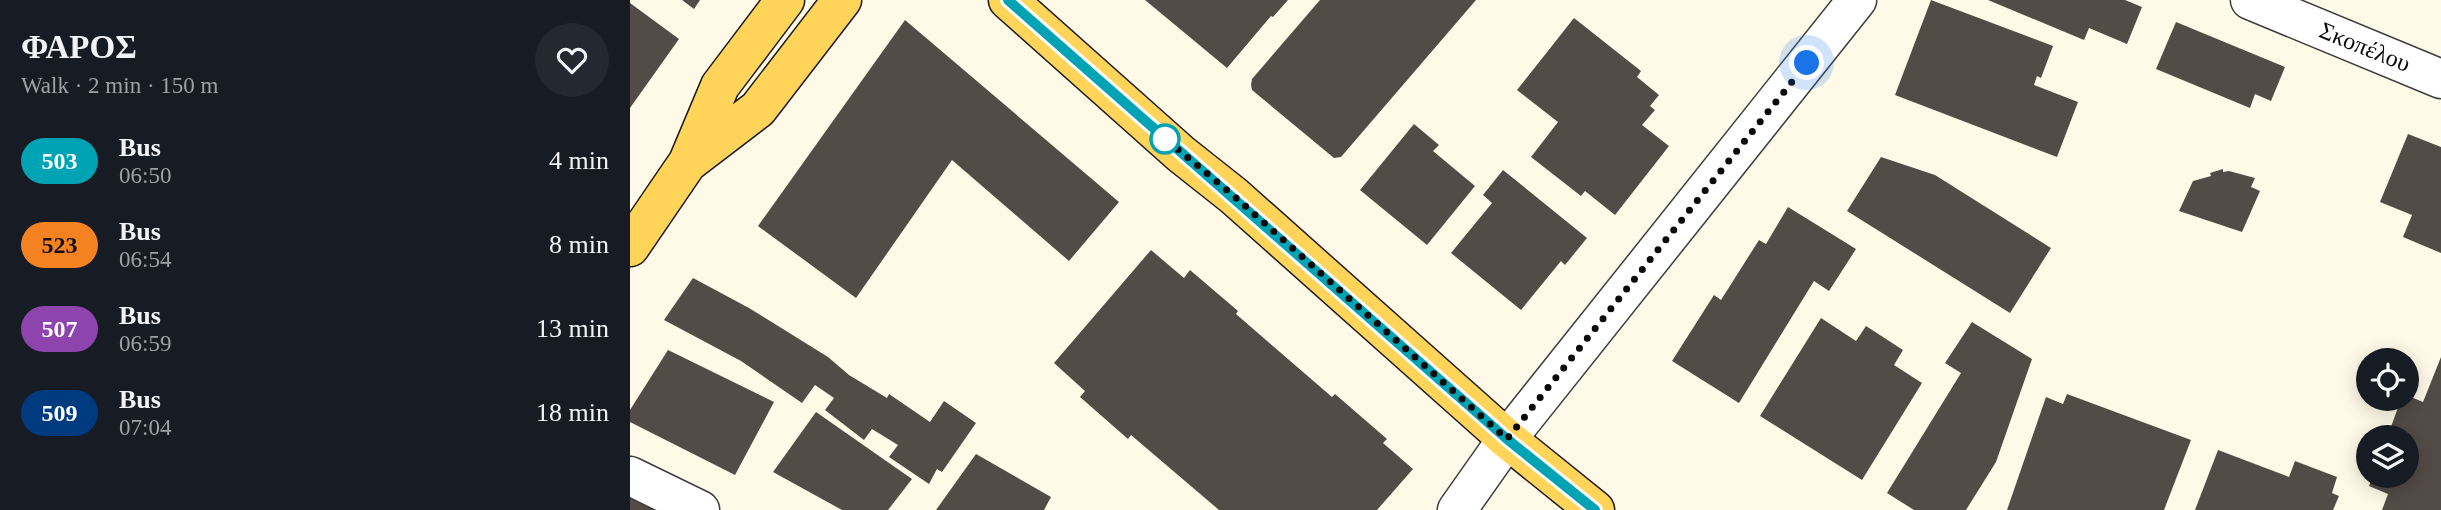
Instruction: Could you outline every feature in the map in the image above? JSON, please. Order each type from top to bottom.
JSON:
[{"type":"main road","points":[[630,247],[688,162],[720,86],[785,0]]},
{"type":"main road","points":[[688,162],[758,109],[842,0]]},
{"type":"main road","points":[[1008,0],[1507,439],[1595,510]]},
{"type":"street","points":[[1457,510],[1507,439],[1857,0]]},
{"type":"street","name":"Σκοπέλου","points":[[2250,0],[2441,79]]},
{"type":"street","points":[[630,476],[700,510]]},
{"type":"building","points":[[682,0],[700,0],[694,9]]},
{"type":"building","points":[[1145,0],[1288,0],[1227,68]]},
{"type":"building","points":[[1320,0],[1476,0],[1341,157],[1334,158],[1252,90],[1251,85],[1252,79]]},
{"type":"building","points":[[1931,0],[2053,46],[2041,78],[2037,76],[2034,85],[2078,102],[2057,157],[1895,95]]},
{"type":"building","points":[[1988,0],[2125,0],[2142,7],[2127,44],[2089,28],[2084,40]]},
{"type":"building","points":[[630,3],[679,39],[630,108]]},
{"type":"building","points":[[1574,18],[1641,71],[1637,77],[1659,95],[1650,106],[1655,110],[1642,125],[1669,146],[1615,215],[1585,191],[1581,196],[1531,157],[1558,122],[1517,90]]},
{"type":"building","points":[[905,20],[1119,202],[1069,261],[952,160],[856,298],[758,226]]},
{"type":"building","points":[[2176,22],[2285,67],[2271,101],[2255,94],[2250,108],[2156,69]]},
{"type":"building","points":[[1414,124],[1439,145],[1433,151],[1475,186],[1427,245],[1360,190]]},
{"type":"building","points":[[2408,134],[2441,147],[2441,253],[2403,237],[2412,215],[2380,202]]},
{"type":"building","points":[[1881,157],[1935,175],[2051,248],[2010,313],[1847,211]]},
{"type":"building","points":[[2223,169],[2223,172],[2255,178],[2251,187],[2260,191],[2242,232],[2179,211],[2193,181]]},
{"type":"building","points":[[1503,170],[1587,238],[1565,265],[1561,261],[1521,310],[1451,253],[1492,203],[1483,195]]},
{"type":"building","points":[[1788,207],[1856,249],[1829,291],[1814,281],[1739,403],[1672,361],[1714,295],[1721,300],[1759,240],[1766,244]]},
{"type":"building","points":[[1151,250],[1184,278],[1190,270],[1238,311],[1236,314],[1332,397],[1335,394],[1387,439],[1383,443],[1413,469],[1377,510],[1219,510],[1131,435],[1128,439],[1080,397],[1085,391],[1054,363]]},
{"type":"building","points":[[693,278],[749,308],[828,357],[849,375],[887,398],[889,394],[930,422],[944,401],[976,423],[942,472],[937,469],[929,484],[889,457],[898,445],[872,429],[864,440],[825,410],[834,398],[815,385],[802,403],[741,361],[664,320]]},
{"type":"building","points":[[1821,318],[1856,341],[1866,326],[1903,350],[1894,365],[1922,383],[1862,480],[1760,416]]},
{"type":"building","points":[[1972,322],[2032,359],[1996,462],[1966,510],[1914,510],[1887,493],[1961,373],[1945,363]]},
{"type":"building","points":[[668,350],[774,402],[735,475],[630,422],[630,410]]},
{"type":"building","points":[[2441,357],[2441,510],[2382,510],[2388,494],[2374,488],[2419,488],[2419,425],[2392,425],[2397,411],[2419,411],[2419,400],[2423,402]]},
{"type":"building","points":[[2067,394],[2191,440],[2164,510],[2007,510],[2046,397],[2063,404]]},
{"type":"building","points":[[816,412],[912,479],[888,510],[842,510],[773,472]]},
{"type":"building","points":[[2218,450],[2289,477],[2295,461],[2337,477],[2332,493],[2339,496],[2333,510],[2195,510]]},
{"type":"building","points":[[976,454],[1051,497],[1044,510],[936,510]]},
{"type":"building","points":[[630,497],[657,510],[630,510]]},
{"type":"bus line","name":"503","points":[[1008,0],[1181,153],[1234,196],[1507,439],[1595,510]]},
{"type":"route","points":[[1165,139],[1162,136],[1234,196],[1507,439],[1807,63]]}]
